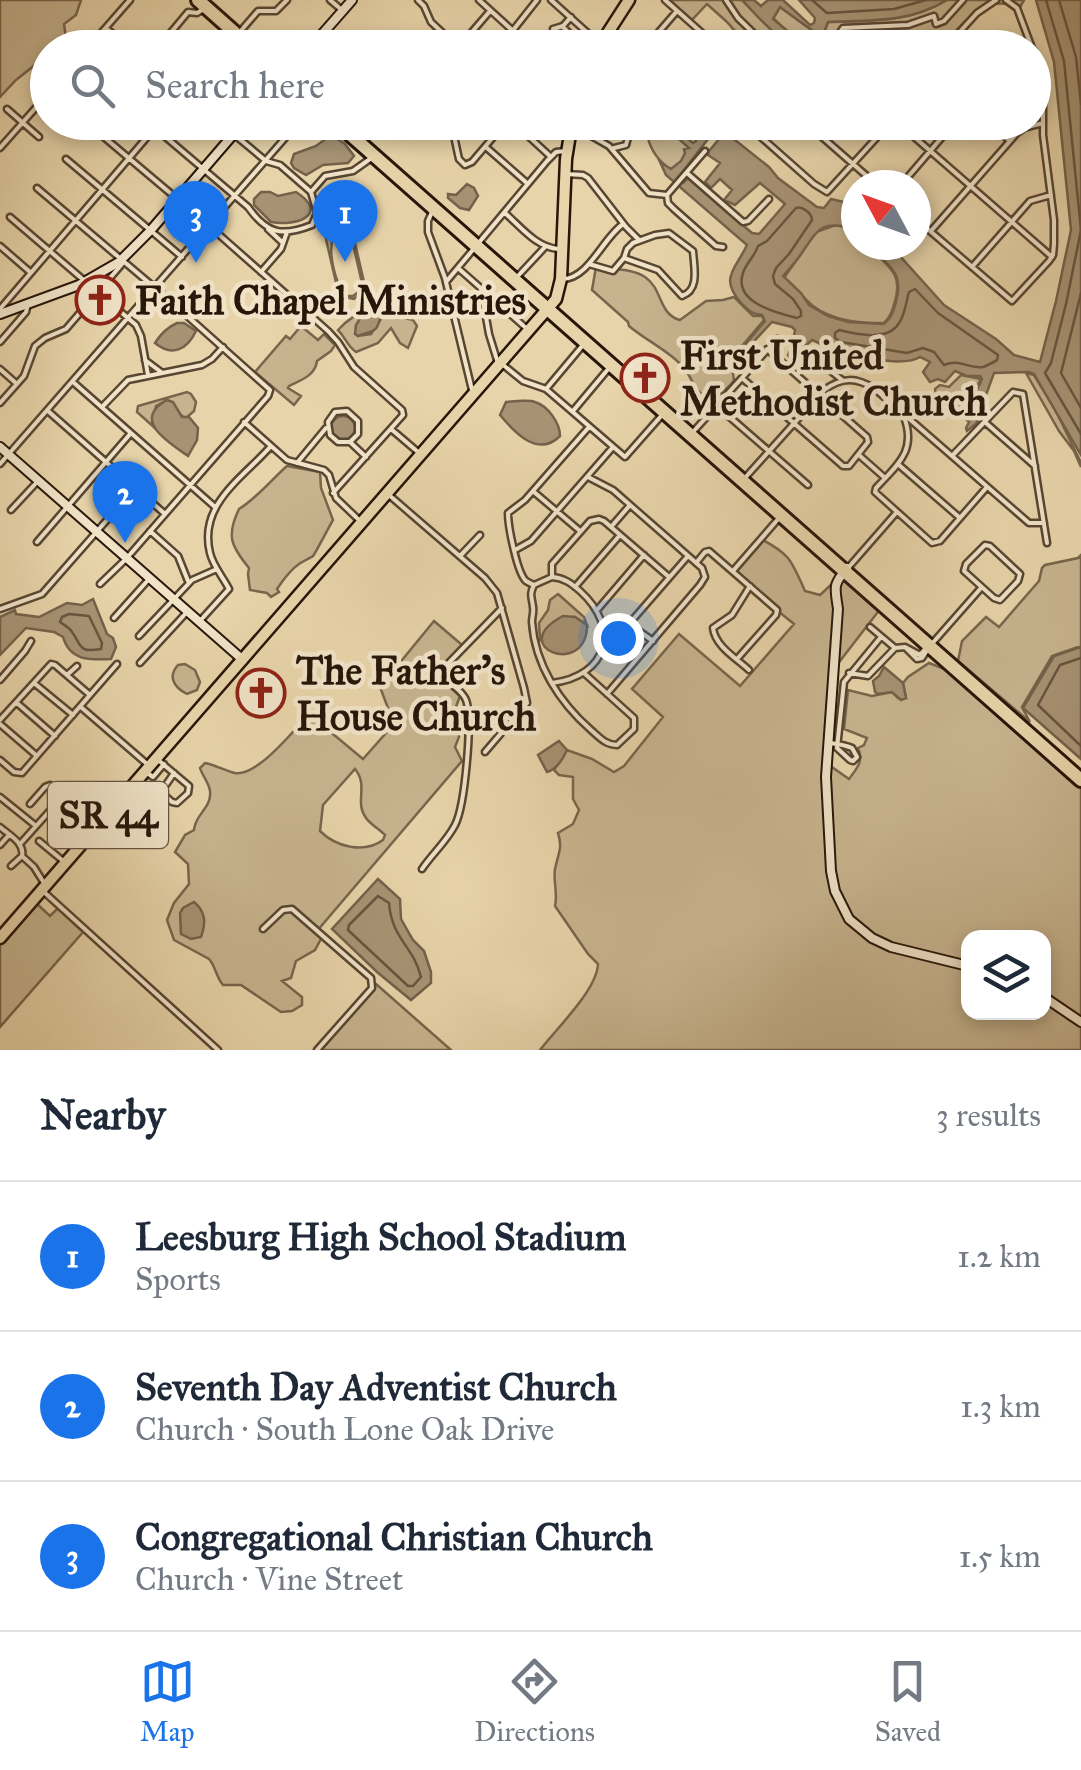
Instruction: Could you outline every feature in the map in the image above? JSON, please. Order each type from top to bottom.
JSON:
[{"type":"highway","points":[[200,6],[232,30]]},
{"type":"highway","points":[[356,140],[846,570],[925,650],[1081,776]]},
{"type":"main road","points":[[610,30],[629,0]]},
{"type":"main road","name":"SR 44","points":[[0,938],[154,766],[558,296],[569,140]]},
{"type":"street","points":[[108,30],[106,28],[130,0]]},
{"type":"street","points":[[241,30],[258,11],[276,11],[287,0]]},
{"type":"street","points":[[330,0],[342,11]]},
{"type":"street","points":[[326,30],[352,0]]},
{"type":"street","points":[[418,0],[438,30]]},
{"type":"street","points":[[479,0],[512,30],[537,0]]},
{"type":"street","points":[[551,0],[584,30]]},
{"type":"street","points":[[622,12],[637,0]]},
{"type":"street","points":[[665,0],[699,30]]},
{"type":"street","points":[[726,0],[750,30]]},
{"type":"street","points":[[842,30],[908,25],[934,16],[936,24],[964,0]]},
{"type":"street","points":[[961,30],[996,0]]},
{"type":"street","points":[[1006,0],[1018,10],[1026,30]]},
{"type":"street","points":[[173,30],[188,12],[200,6]]},
{"type":"street","points":[[660,30],[676,10]]},
{"type":"street","points":[[474,30],[490,11]]},
{"type":"street","points":[[554,30],[571,17]]},
{"type":"street","points":[[562,26],[566,30]]},
{"type":"street","points":[[7,109],[30,128]]},
{"type":"street","points":[[0,148],[30,114]]},
{"type":"street","points":[[108,140],[332,335],[354,367],[402,410],[402,416],[334,493]]},
{"type":"street","points":[[0,311],[145,140]]},
{"type":"street","points":[[170,140],[284,243]]},
{"type":"street","points":[[0,403],[25,374],[35,346],[66,329],[229,140]]},
{"type":"street","points":[[241,140],[266,160],[276,162],[312,192],[316,202],[317,213],[310,227],[287,232],[268,229]]},
{"type":"street","points":[[0,464],[283,140]]},
{"type":"street","points":[[454,140],[459,160],[465,165],[491,140]]},
{"type":"street","points":[[531,140],[551,157]]},
{"type":"street","points":[[598,140],[617,148],[626,144]]},
{"type":"street","points":[[624,162],[627,140]]},
{"type":"street","points":[[765,140],[827,192],[877,140]]},
{"type":"street","points":[[825,140],[860,170]]},
{"type":"street","points":[[917,140],[1052,257]]},
{"type":"street","points":[[913,170],[939,140]]},
{"type":"street","points":[[1010,141],[931,232],[1013,301],[1052,257],[1055,226],[1045,140]]},
{"type":"street","points":[[485,146],[528,184]]},
{"type":"street","points":[[609,146],[649,193],[666,195]]},
{"type":"street","points":[[446,282],[551,157],[567,151]]},
{"type":"street","points":[[666,195],[704,151]]},
{"type":"street","points":[[312,192],[328,175],[357,169],[373,156]]},
{"type":"street","points":[[66,159],[182,257]]},
{"type":"street","points":[[687,173],[743,222],[768,199]]},
{"type":"street","points":[[566,174],[588,178],[639,240]]},
{"type":"street","points":[[37,188],[125,258],[268,386],[270,392],[100,584]]},
{"type":"street","points":[[666,195],[674,209],[722,247]]},
{"type":"street","points":[[972,268],[1030,201],[1051,195]]},
{"type":"street","points":[[434,209],[428,230],[446,282],[474,395]]},
{"type":"street","points":[[505,213],[544,247],[562,249]]},
{"type":"street","points":[[10,217],[129,318],[140,332],[148,375]]},
{"type":"street","points":[[561,279],[573,278],[624,224]]},
{"type":"street","points":[[261,272],[284,243],[287,232]]},
{"type":"street","points":[[589,264],[612,271],[627,249],[639,240],[669,233],[692,250],[693,289],[682,296],[658,270],[624,258]]},
{"type":"street","points":[[0,246],[30,272]]},
{"type":"street","points":[[515,280],[544,247]]},
{"type":"street","points":[[0,311],[86,282],[125,258]]},
{"type":"street","points":[[458,268],[529,331]]},
{"type":"street","points":[[481,289],[494,356],[523,382],[546,389],[625,456],[665,412]]},
{"type":"street","points":[[0,342],[26,312],[28,304]]},
{"type":"street","points":[[691,434],[777,339]]},
{"type":"street","points":[[546,389],[586,342]]},
{"type":"street","points":[[101,408],[123,383],[202,366],[222,346]]},
{"type":"street","points":[[742,378],[842,466],[848,466],[859,455],[868,438],[766,348]]},
{"type":"street","points":[[796,375],[816,358],[842,380]]},
{"type":"street","points":[[145,360],[163,372]]},
{"type":"street","points":[[572,412],[612,365]]},
{"type":"street","points":[[0,369],[17,384]]},
{"type":"street","points":[[743,480],[819,395],[832,384],[854,379],[867,384],[902,412],[1029,523],[1044,523]]},
{"type":"street","points":[[73,382],[215,506]]},
{"type":"street","points":[[952,456],[1012,392],[1021,392],[1047,542]]},
{"type":"street","points":[[717,406],[808,485]]},
{"type":"street","points":[[47,411],[165,514]]},
{"type":"street","points":[[297,462],[335,412],[350,412],[360,428],[350,442],[341,443],[330,435],[327,427]]},
{"type":"street","points":[[902,412],[908,428],[905,454],[875,492],[896,512],[934,544],[988,487]]},
{"type":"street","points":[[244,422],[287,460],[324,470],[338,502],[362,523]]},
{"type":"street","points":[[986,423],[1035,466]]},
{"type":"street","points":[[534,585],[522,577],[508,513],[533,491],[589,427]]},
{"type":"street","points":[[391,428],[419,458]]},
{"type":"street","points":[[37,542],[131,434]]},
{"type":"street","points":[[350,442],[366,457]]},
{"type":"street","points":[[199,622],[229,589],[210,553],[209,523],[215,506],[271,446]]},
{"type":"street","points":[[0,447],[243,660]]},
{"type":"street","points":[[515,550],[532,542],[613,447]]},
{"type":"street","points":[[859,455],[885,478]]},
{"type":"street","points":[[898,464],[960,518]]},
{"type":"street","points":[[588,476],[612,490],[705,573],[700,586],[607,694]]},
{"type":"street","points":[[12,510],[38,481]]},
{"type":"street","points":[[0,610],[41,594],[136,488]]},
{"type":"street","points":[[533,491],[580,531]]},
{"type":"street","points":[[388,494],[492,585],[502,608],[526,703],[485,752]]},
{"type":"street","points":[[611,527],[630,505]]},
{"type":"street","points":[[833,746],[838,609],[834,588],[896,512]]},
{"type":"street","points":[[733,571],[782,514]]},
{"type":"street","points":[[552,577],[552,564],[580,531],[596,519],[620,534],[669,577]]},
{"type":"street","points":[[150,531],[178,556],[189,582]]},
{"type":"street","points":[[460,556],[480,534]]},
{"type":"street","points":[[575,587],[620,534]]},
{"type":"street","points":[[986,545],[1020,576],[1000,600],[981,588],[964,569],[986,545]]},
{"type":"street","points":[[696,562],[710,551],[777,612],[737,659]]},
{"type":"street","points":[[597,610],[644,555]]},
{"type":"street","points":[[629,624],[688,556]]},
{"type":"street","points":[[139,636],[189,582],[218,569]]},
{"type":"street","points":[[552,683],[584,674],[599,656],[603,644],[603,626],[597,610],[575,587],[562,578],[552,577],[534,585],[530,593],[540,653],[552,683],[577,718],[605,742],[616,746],[634,729],[632,716],[584,674]]},
{"type":"street","points":[[114,618],[150,579]]},
{"type":"street","points":[[749,670],[716,640],[712,631],[732,615],[750,586]]},
{"type":"street","points":[[849,673],[872,674],[896,648],[925,650],[981,588]]},
{"type":"street","points":[[422,869],[456,824],[464,785],[466,702],[462,693],[442,676],[442,670],[502,608]]},
{"type":"street","points":[[140,662],[187,612]]},
{"type":"street","points":[[603,626],[629,624],[653,641]]},
{"type":"street","points":[[870,627],[896,648]]},
{"type":"street","points":[[881,636],[844,682],[826,790],[835,891],[846,915],[862,932],[883,944],[961,964]]},
{"type":"street","points":[[0,680],[30,641]]},
{"type":"street","points":[[37,756],[0,722],[33,682],[51,664],[90,695]]},
{"type":"street","points":[[0,760],[20,774],[116,664]]},
{"type":"street","points":[[67,675],[77,666]]},
{"type":"street","points":[[33,682],[73,716]]},
{"type":"street","points":[[16,702],[55,736]]},
{"type":"street","points":[[80,706],[154,766],[174,774],[189,786],[188,793],[177,804],[161,792],[174,774]]},
{"type":"street","points":[[30,804],[50,785],[82,812],[97,809],[107,816]]},
{"type":"street","points":[[20,844],[64,795]]},
{"type":"street","points":[[0,797],[36,826]]},
{"type":"street","points":[[56,824],[81,846]]},
{"type":"street","points":[[0,827],[23,848],[22,856],[12,866]]},
{"type":"street","points":[[0,845],[9,835]]},
{"type":"street","points":[[39,841],[66,863]]},
{"type":"street","points":[[22,856],[34,867],[44,888],[218,1050]]},
{"type":"street","points":[[263,929],[283,910],[292,909],[372,978],[370,989],[317,1050]]},
{"type":"street","points":[[1051,1002],[1081,1022]]},
{"type":"shaded area","points":[[0,0],[81,0],[76,15],[64,24],[65,30],[30,30],[30,69],[0,97]]},
{"type":"shaded area","points":[[666,0],[742,0],[774,30],[734,30],[707,4],[690,22]]},
{"type":"shaded area","points":[[946,0],[1024,0],[1020,7],[1015,3],[983,8],[957,30],[825,30],[828,22],[904,17]]},
{"type":"shaded area","points":[[780,7],[811,30],[785,30],[773,18]]},
{"type":"shaded area","points":[[648,140],[681,140],[689,147],[682,161],[671,170]]},
{"type":"shaded area","points":[[841,226],[841,260],[882,260],[895,275],[895,301],[884,323],[856,322],[829,315],[813,306],[784,278],[816,232]]},
{"type":"shaded area","points":[[342,231],[354,239],[364,282],[362,292],[354,299],[344,297],[338,291],[325,235],[329,238]],"holes":[[[342,233],[352,240],[362,283],[360,291],[346,296],[336,276],[332,244],[333,237]]]},
{"type":"shaded area","points":[[596,267],[645,277],[668,312],[680,320],[706,301],[734,297],[753,316],[762,316],[764,320],[731,359],[734,381],[715,397],[700,393],[682,365],[629,326],[592,290]]},
{"type":"shaded area","points":[[425,293],[401,317],[413,320],[417,326],[408,348],[391,328],[378,343],[356,352],[338,330],[365,310]],"holes":[[[376,310],[382,312],[371,334],[358,336],[361,317]]]},
{"type":"shaded area","points":[[301,326],[318,340],[324,334],[335,345],[317,361],[310,374],[289,386],[301,396],[294,405],[255,372],[286,336],[290,339]]},
{"type":"shaded area","points":[[1026,373],[1034,375],[1055,409],[1081,463],[1081,467],[1074,451]]},
{"type":"shaded area","points":[[961,375],[981,379],[946,412],[935,389],[940,385],[949,387]]},
{"type":"shaded area","points":[[187,392],[196,402],[194,411],[186,418],[167,400],[156,406],[152,423],[156,429],[137,412],[138,406]]},
{"type":"shaded area","points":[[287,466],[320,472],[321,488],[333,520],[313,556],[293,569],[277,589],[279,592],[271,597],[250,590],[249,568],[234,547],[232,534],[239,509]]},
{"type":"shaded area","points":[[761,539],[789,559],[805,591],[820,595],[834,582],[836,609],[823,761],[836,899],[871,939],[961,965],[961,1020],[1051,1020],[1051,1004],[1081,1023],[1081,1050],[540,1050],[583,997],[598,964],[555,906],[558,833],[573,824],[579,810],[573,799],[573,777],[554,770],[567,750],[614,772],[624,766],[663,717],[632,689],[679,634],[740,686],[794,624],[731,573]]},
{"type":"shaded area","points":[[1081,555],[1081,646],[1052,656],[1022,707],[1030,722],[958,661],[962,641],[986,617],[999,627],[1039,581],[1045,565]]},
{"type":"shaded area","points":[[844,575],[881,608],[836,666],[836,588]]},
{"type":"shaded area","points":[[558,594],[584,617],[587,625],[575,617],[548,627],[540,640],[539,623],[550,600]]},
{"type":"shaded area","points":[[434,621],[462,645],[436,675],[460,696],[454,712],[459,737],[455,747],[462,761],[317,931],[322,937],[315,950],[296,961],[291,978],[282,981],[302,997],[302,1005],[281,1012],[241,985],[223,985],[209,959],[174,940],[167,920],[189,884],[188,864],[175,852],[185,835],[194,830],[210,797],[200,768],[205,763],[235,773],[254,768],[309,714],[363,759],[394,724],[380,687]],"holes":[[[355,769],[363,812],[385,835],[383,840],[359,848],[342,845],[320,831],[323,805]]]},
{"type":"shaded area","points":[[929,663],[952,672],[1081,787],[1081,1020],[1051,1001],[1051,930],[961,930],[961,963],[880,941],[850,918],[834,885],[829,765],[849,779],[860,761],[858,748],[867,738],[844,729],[848,690],[872,696],[892,692],[898,698],[906,698],[903,683]]},
{"type":"shaded area","points":[[178,665],[195,670],[200,682],[197,690],[187,694],[175,685],[173,677]]},
{"type":"shaded area","points":[[36,903],[50,916],[58,908],[83,932],[0,1027],[0,943]]},
{"type":"shaded area","points":[[376,984],[451,1050],[317,1050]]},
{"type":"water","points":[[742,0],[754,0],[761,6],[768,0],[783,0],[810,25],[815,18],[799,0],[947,0],[904,17],[828,22],[825,30],[811,30],[780,7],[773,19],[786,30],[772,30]]},
{"type":"water","points":[[1036,0],[1081,0],[1081,455],[1034,374],[1029,372],[994,373],[986,395],[972,405],[970,410],[978,422],[967,431],[969,422],[954,410],[972,395],[982,379],[955,371],[945,382],[930,382],[923,372],[930,362],[920,357],[904,361],[871,358],[812,340],[791,359],[788,355],[795,330],[772,322],[744,352],[738,368],[732,360],[765,321],[762,315],[742,304],[731,287],[731,274],[747,245],[666,175],[660,162],[671,169],[681,161],[684,149],[689,148],[680,140],[707,140],[677,179],[683,183],[688,178],[752,233],[759,234],[785,204],[760,183],[735,205],[724,200],[732,190],[720,179],[711,188],[705,182],[720,163],[708,155],[718,140],[735,140],[817,207],[824,208],[831,199],[841,201],[841,226],[821,229],[783,276],[809,305],[848,322],[884,324],[894,309],[898,283],[883,260],[904,260],[944,305],[1014,355],[1040,362],[1071,230],[1051,30],[1045,30]]},
{"type":"water","points":[[324,140],[339,140],[354,156],[348,163],[323,165],[306,175],[294,168],[294,154]]},
{"type":"water","points":[[467,184],[478,196],[469,210],[448,198],[448,194],[456,195]]},
{"type":"water","points":[[261,192],[278,196],[296,192],[306,200],[310,212],[299,221],[271,222],[254,205]]},
{"type":"water","points":[[376,310],[382,312],[375,330],[355,334],[361,317]]},
{"type":"water","points":[[177,323],[196,331],[188,343],[167,350],[155,343],[164,332]]},
{"type":"water","points":[[167,400],[198,428],[197,440],[188,456],[163,437],[153,423],[152,415]]},
{"type":"water","points":[[533,401],[556,421],[560,436],[552,442],[543,445],[527,440],[500,415],[506,402]]},
{"type":"water","points":[[343,416],[352,419],[352,437],[343,440],[334,437],[331,428],[334,419]]},
{"type":"water","points":[[93,599],[116,647],[111,659],[75,655],[63,637],[54,632],[26,628],[0,655],[0,617],[15,610],[16,614],[39,617],[67,603],[82,605]]},
{"type":"water","points":[[563,616],[575,617],[587,625],[584,641],[575,651],[564,654],[545,647],[542,638],[547,628]]},
{"type":"water","points":[[1081,647],[1081,759],[1023,708],[1054,656]]},
{"type":"water","points":[[884,667],[903,683],[906,698],[901,700],[892,692],[875,692],[873,681]]},
{"type":"water","points":[[559,741],[567,750],[557,766],[547,772],[538,755]]},
{"type":"water","points":[[378,879],[400,899],[401,919],[424,951],[431,972],[431,983],[411,1000],[332,929]]},
{"type":"water","points":[[194,902],[204,922],[201,937],[191,939],[181,934],[180,913]]},
{"type":"place","name":"Leesburg High School Stadium","points":[[345,262]]},
{"type":"place","name":"Congregational Christian Church","points":[[196,263]]},
{"type":"place","name":"Faith Chapel Ministries","points":[[100,300]]},
{"type":"place","name":"First United Methodist Church","points":[[645,378]]},
{"type":"place","name":"Seventh Day Adventist Church","points":[[125,543]]},
{"type":"place","name":"The Father's House Church","points":[[261,693]]}]
